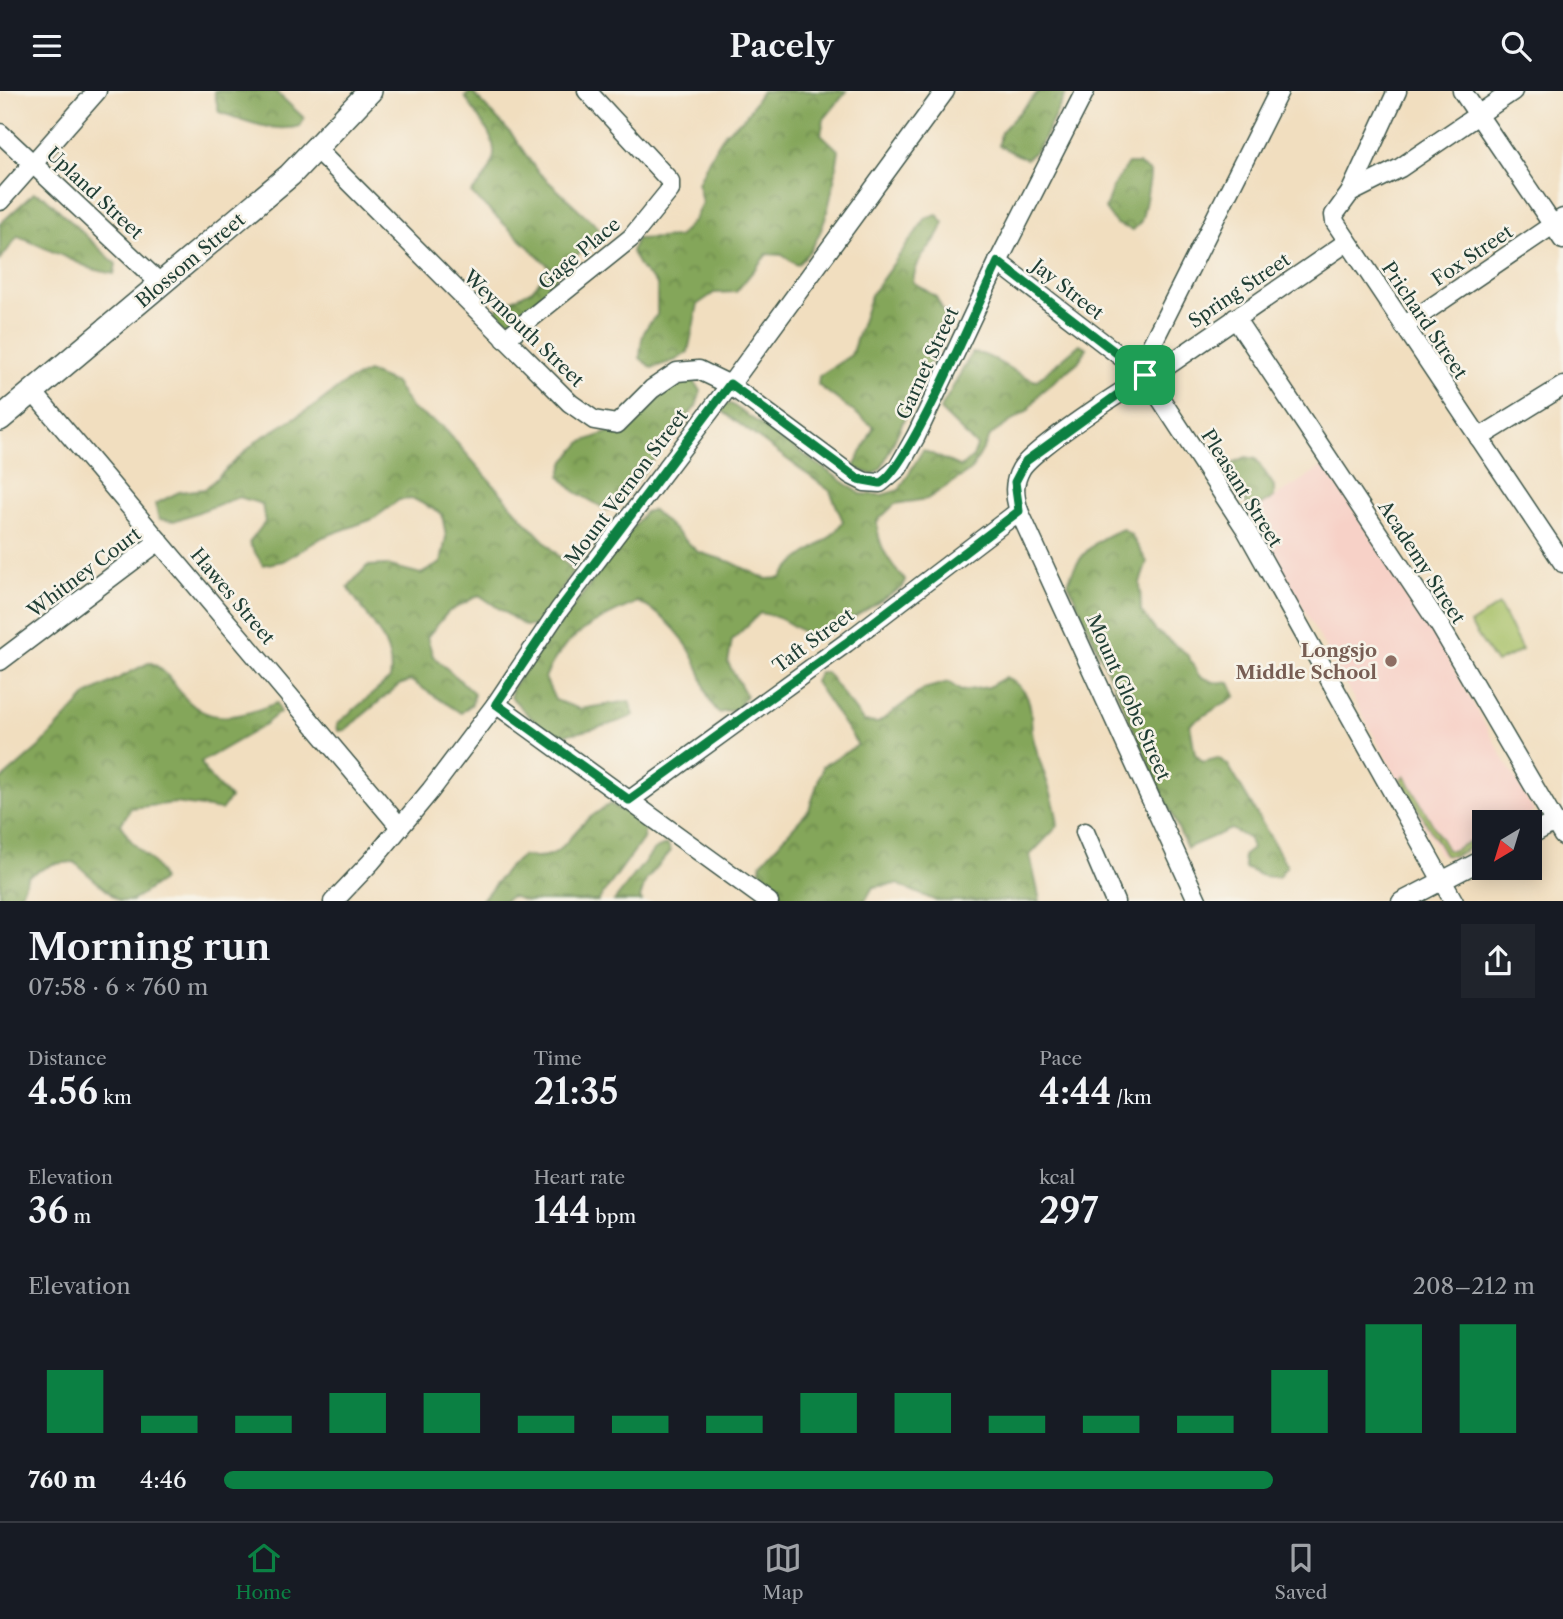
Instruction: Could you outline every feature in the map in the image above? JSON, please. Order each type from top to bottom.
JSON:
[{"type":"street","points":[[0,201],[97,91]]},
{"type":"street","name":"Blossom Street","points":[[0,419],[162,285],[316,149],[370,91]]},
{"type":"street","name":"Gage Place","points":[[505,339],[631,239],[670,190],[670,181],[587,91]]},
{"type":"street","name":"Mount Vernon Street","points":[[333,901],[400,827],[496,704],[559,610],[730,384],[945,91]]},
{"type":"street","name":"Garnet Street","points":[[730,384],[851,475],[864,482],[884,482],[898,468],[916,436],[998,262],[1085,91]]},
{"type":"street","points":[[1145,375],[1149,350],[1279,91]]},
{"type":"street","name":"Prichard Street","points":[[1397,91],[1350,193],[1334,215],[1335,222],[1479,438],[1560,552]]},
{"type":"street","points":[[1462,91],[1558,221],[1563,240]]},
{"type":"street","points":[[1350,193],[1400,168],[1513,91]]},
{"type":"street","name":"Upland Street","points":[[0,132],[162,285]]},
{"type":"street","name":"Weymouth Street","points":[[316,149],[570,403],[605,424],[617,424],[652,389],[677,372],[699,370],[730,384]]},
{"type":"street","name":"Fox Street","points":[[1404,326],[1558,221]]},
{"type":"street","name":"Spring Street","points":[[1019,511],[1015,482],[1026,461],[1145,375],[1164,368],[1347,242]]},
{"type":"street","name":"Jay Street","points":[[998,262],[1145,375]]},
{"type":"street","name":"Academy Street","points":[[1235,318],[1440,626],[1559,829]]},
{"type":"street","name":"Pleasant Street","points":[[1145,375],[1239,517],[1454,901]]},
{"type":"street","points":[[1479,438],[1563,386]]},
{"type":"street","name":"Hawes Street","points":[[33,392],[400,827]]},
{"type":"street","name":"Taft Street","points":[[629,800],[846,643],[1019,511]]},
{"type":"street","name":"Mount Globe Street","points":[[1019,511],[1198,901]]},
{"type":"street","name":"Whitney Court","points":[[0,661],[159,541]]},
{"type":"street","points":[[496,704],[769,901]]},
{"type":"street","points":[[1085,832],[1115,901]]},
{"type":"street","points":[[1401,901],[1472,865]]},
{"type":"shaded area","name":"Longsjo Middle School","points":[[1324,466],[1430,627],[1533,810],[1472,810],[1472,848],[1452,859],[1440,855],[1250,512]]},
{"type":"green space","points":[[214,91],[275,91],[304,118],[300,126],[290,128],[249,122],[219,112]]},
{"type":"green space","points":[[471,91],[513,136],[537,171],[598,227],[600,241],[575,257],[535,303],[512,321],[495,315],[497,308],[532,290],[551,268],[471,193],[484,179],[494,155],[489,135],[465,97]]},
{"type":"green space","points":[[762,91],[847,91],[824,119],[821,134],[839,151],[831,197],[822,227],[816,241],[797,265],[782,255],[767,254],[736,292],[714,293],[698,304],[688,352],[676,360],[652,368],[640,358],[640,351],[645,330],[657,315],[657,284],[641,269],[631,251],[637,239],[678,237],[694,220],[702,203],[698,183],[709,159],[725,133],[745,117]]},
{"type":"green space","points":[[1039,91],[1067,91],[1039,148],[1026,159],[999,146],[1001,132]]},
{"type":"green space","points":[[1128,164],[1138,164],[1150,172],[1142,218],[1133,230],[1116,224],[1105,209],[1113,186]]},
{"type":"green space","points":[[34,193],[45,197],[116,264],[114,274],[92,269],[18,236],[0,260],[0,224]]},
{"type":"green space","points":[[937,215],[944,222],[941,231],[918,263],[913,282],[936,297],[949,322],[882,467],[873,475],[854,467],[874,427],[818,385],[819,376],[851,355],[871,295],[926,218]]},
{"type":"green space","points":[[1080,344],[1087,348],[1078,362],[1041,392],[1028,410],[991,435],[971,470],[927,499],[895,504],[877,521],[882,545],[889,560],[905,580],[903,587],[819,639],[785,621],[760,613],[732,640],[728,663],[746,695],[738,709],[719,713],[708,697],[699,669],[682,638],[667,621],[638,602],[583,630],[561,650],[545,678],[555,700],[580,709],[629,701],[634,715],[597,728],[559,734],[545,729],[511,697],[512,688],[645,512],[653,510],[698,552],[731,562],[766,579],[781,578],[797,560],[837,530],[843,521],[830,491],[722,411],[723,404],[731,404],[861,494],[882,495],[899,490],[923,450],[961,467],[973,457],[977,446],[940,410],[972,353],[986,356],[1036,381]]},
{"type":"green space","points":[[368,372],[395,383],[412,409],[443,427],[573,571],[539,626],[525,626],[479,595],[448,612],[427,637],[433,656],[474,693],[472,704],[461,713],[411,681],[399,685],[345,730],[338,731],[337,724],[390,679],[391,665],[378,630],[348,587],[367,566],[387,565],[421,574],[441,563],[446,537],[442,514],[414,499],[399,500],[373,519],[323,537],[283,561],[263,565],[249,543],[265,522],[262,504],[239,497],[174,521],[159,519],[155,504],[179,492],[205,489],[259,439],[316,405],[346,382]]},
{"type":"green space","points":[[683,380],[694,381],[701,391],[696,406],[617,506],[607,510],[574,491],[560,476],[565,461],[582,442],[628,425],[670,386]]},
{"type":"green space","points":[[1246,457],[1256,459],[1274,486],[1274,497],[1250,512],[1241,490],[1227,472],[1233,463]]},
{"type":"green space","points":[[1123,529],[1131,535],[1147,562],[1140,583],[1141,611],[1156,631],[1187,654],[1199,676],[1214,682],[1230,683],[1236,696],[1190,724],[1195,754],[1203,762],[1218,758],[1228,765],[1287,866],[1278,877],[1262,876],[1245,868],[1243,856],[1252,849],[1249,839],[1231,829],[1187,848],[1068,583],[1077,564],[1089,549],[1104,537]]},
{"type":"green space","points":[[1499,605],[1522,650],[1496,663],[1470,624]]},
{"type":"green space","points":[[150,662],[163,671],[181,693],[203,712],[238,715],[277,703],[280,712],[260,728],[201,762],[206,773],[230,798],[221,810],[176,803],[131,808],[121,824],[126,834],[155,865],[162,880],[132,901],[119,901],[74,862],[53,864],[28,876],[18,901],[0,901],[0,781],[39,747],[88,694]]},
{"type":"green space","points":[[819,672],[826,672],[864,722],[878,723],[924,689],[948,682],[961,691],[988,687],[1006,677],[1022,689],[1030,704],[1033,737],[1054,803],[1058,826],[1030,855],[1040,901],[936,901],[897,884],[873,887],[865,901],[790,901],[759,878],[761,863],[809,810],[823,766],[858,745],[815,682]]},
{"type":"green space","points":[[1405,776],[1447,850],[1452,851],[1472,840],[1472,846],[1454,856],[1445,855],[1401,779]]},
{"type":"green space","points":[[610,804],[629,814],[645,828],[643,839],[598,901],[526,901],[511,896],[504,901],[481,901],[508,868],[522,856],[546,856],[554,853],[587,820]]},
{"type":"green space","points":[[667,844],[671,851],[646,880],[640,898],[642,901],[614,901],[654,850]]},
{"type":"place","name":"Longsjo Middle School","points":[[1391,661]]},
{"type":"route","points":[[998,262],[1145,375],[1026,461],[1015,482],[1015,499],[1019,511],[710,744],[629,800],[496,704],[559,610],[730,384],[851,475],[873,484],[884,482],[898,468],[916,436],[998,262]]}]
